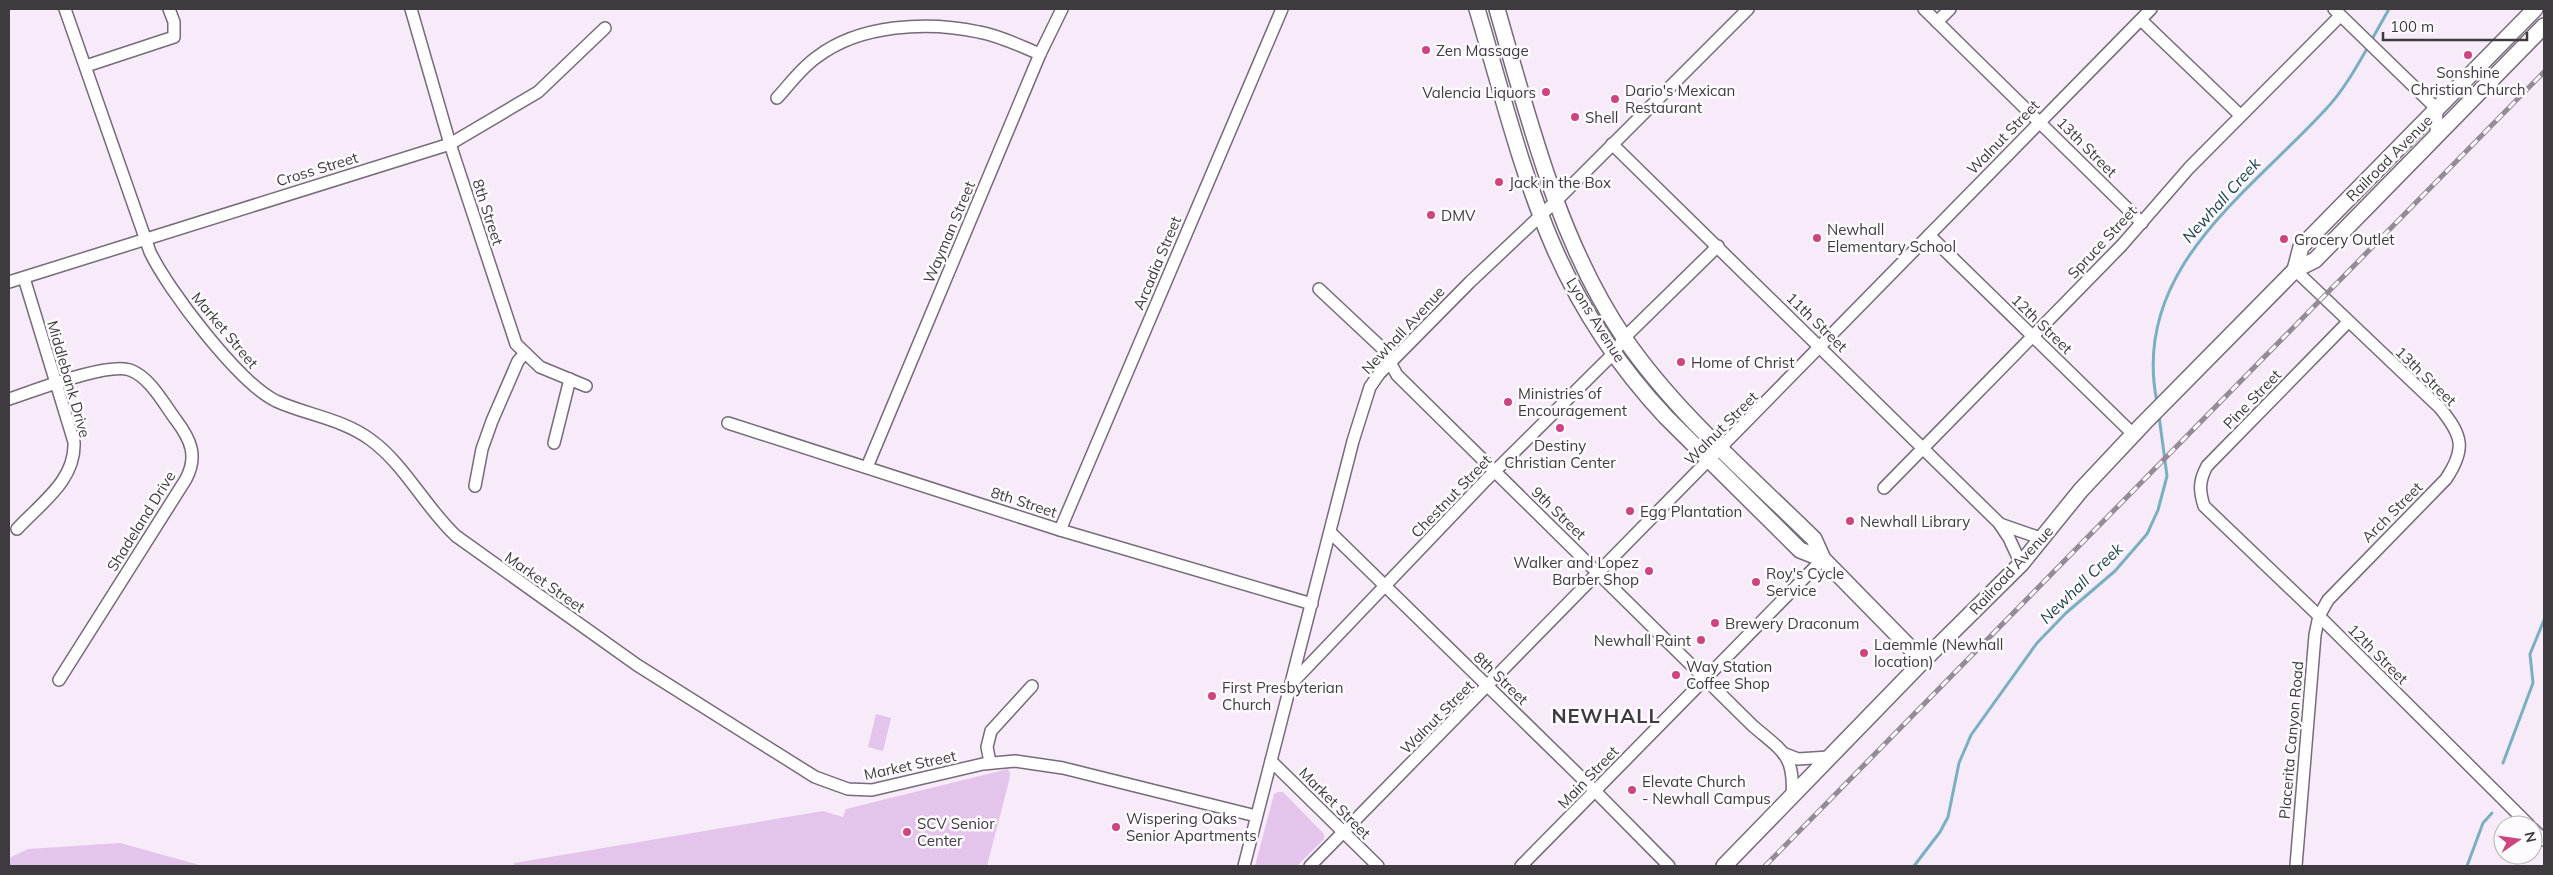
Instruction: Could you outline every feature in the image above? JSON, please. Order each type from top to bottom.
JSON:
[{"type":"main road","name":"Lyons Avenue","points":[[1477,9],[1540,214],[1572,284],[1614,353],[1647,397],[1800,550],[1823,559]]},
{"type":"main road","name":"Lyons Avenue","points":[[1497,9],[1556,201],[1588,275],[1624,338],[1654,377],[1722,448],[1814,539],[1823,559],[1923,661]]},
{"type":"main road","name":"Railroad Avenue","points":[[2295,270],[2301,247],[2535,9]]},
{"type":"main road","name":"Railroad Avenue","points":[[1724,866],[1923,661],[2021,564],[2081,490],[2133,434],[2295,270],[2315,260],[2544,26]]},
{"type":"street","name":"Market Street","points":[[65,9],[159,270],[224,355],[263,394],[292,407],[346,426],[372,440],[398,467],[438,519],[470,547],[637,665],[815,777],[848,789],[872,790],[990,762],[1015,761],[1063,768],[1256,816]]},
{"type":"street","points":[[86,66],[174,37],[174,22],[169,9]]},
{"type":"street","name":"8th Street","points":[[411,9],[450,144],[516,344],[540,367],[586,386]]},
{"type":"street","name":"Wayman Street","points":[[866,467],[1040,54],[1062,9]]},
{"type":"street","name":"Arcadia Street","points":[[1060,530],[1282,9]]},
{"type":"street","name":"Newhall Avenue","points":[[1244,866],[1331,533],[1353,441],[1370,387],[1390,362],[1540,214],[1556,201],[1748,9]]},
{"type":"street","name":"13th Street","points":[[1924,9],[2142,223]]},
{"type":"street","points":[[1937,22],[1950,9]]},
{"type":"street","name":"Walnut Street","points":[[1310,866],[1488,687],[2151,9]]},
{"type":"street","points":[[2337,12],[2437,109],[2436,137]]},
{"type":"street","name":"Spruce Street","points":[[1884,488],[2142,223],[2176,182],[2337,12]]},
{"type":"street","points":[[2141,20],[2240,115]]},
{"type":"street","points":[[777,98],[805,66],[818,56],[836,45],[879,31],[937,27],[978,32],[1001,38],[1040,54]]},
{"type":"street","name":"Cross Street","points":[[9,282],[450,144],[538,92],[604,28]]},
{"type":"street","name":"11th Street","points":[[1612,144],[1999,523],[2009,538],[2021,564]]},
{"type":"street","name":"12th Street","points":[[1929,235],[2133,434]]},
{"type":"street","name":"Chestnut Street","points":[[1292,683],[1385,584],[1614,353],[1624,338],[1718,246]]},
{"type":"street","name":"13th Street","points":[[2295,270],[2450,420]]},
{"type":"street","name":"Middlebank Drive","points":[[17,528],[62,482],[71,469],[74,456],[74,442],[24,278]]},
{"type":"street","name":"9th Street","points":[[1319,289],[1383,349],[1397,375],[1785,754],[1791,764],[1793,776],[1792,796]]},
{"type":"street","name":"Pine Street","points":[[2204,506],[2199,491],[2200,478],[2207,466],[2348,322]]},
{"type":"street","points":[[475,486],[482,449],[492,421],[518,362],[525,353]]},
{"type":"street","name":"Shadeland Drive","points":[[9,398],[107,369],[130,370],[144,380],[156,394],[184,430],[193,450],[193,462],[186,479],[59,680]]},
{"type":"street","points":[[554,443],[570,379]]},
{"type":"street","name":"Arch Street","points":[[2320,616],[2328,600],[2446,479],[2457,463],[2460,439],[2450,420]]},
{"type":"street","name":"8th Street","points":[[728,423],[1060,530],[1312,604]]},
{"type":"street","name":"12th Street","points":[[2204,506],[2320,616],[2519,815]]},
{"type":"street","name":"11th Street","points":[[1999,523],[2013,530],[2042,539]]},
{"type":"street","name":"8th Street","points":[[1331,533],[1595,790],[1670,866]]},
{"type":"street","name":"Main Street","points":[[1521,866],[1823,559]]},
{"type":"street","name":"Placerita Canyon Road","points":[[2296,866],[2315,635],[2320,616]]},
{"type":"street","points":[[990,762],[987,748],[991,731],[1032,686]]},
{"type":"street","points":[[1785,754],[1798,759],[1829,757]]},
{"type":"street","name":"Market Street","points":[[1271,761],[1378,866]]},
{"type":"shaded area","points":[[876,714],[891,718],[883,751],[868,747]]},
{"type":"shaded area","points":[[1008,769],[1010,773],[1009,781],[987,866],[514,866],[514,863],[823,811],[843,817],[846,809]]},
{"type":"shaded area","points":[[1283,792],[1324,834],[1324,839],[1297,866],[1255,866],[1274,794]]},
{"type":"shaded area","points":[[120,843],[203,866],[9,866],[9,858],[28,849]]},
{"type":"waterway","name":"Newhall Creek","points":[[2371,41],[2389,9]]},
{"type":"waterway","name":"Newhall Creek","points":[[2157,402],[2153,355],[2161,312],[2178,274],[2202,238],[2231,204],[2295,141],[2338,95],[2368,47]]},
{"type":"waterway","name":"Newhall Creek","points":[[1914,866],[1940,832],[1948,817],[1959,763],[1971,735],[2037,643],[2066,613],[2115,571],[2147,534],[2158,510],[2167,476],[2159,416]]},
{"type":"waterway","points":[[2503,763],[2533,683],[2530,654],[2544,620]]},
{"type":"waterway","points":[[2467,866],[2483,823],[2492,813]]},
{"type":"railway","points":[[1765,866],[2544,72]]},
{"type":"place","name":"Zen Massage","points":[[1426,50]]},
{"type":"place","name":"Sonshine Christian Church","points":[[2468,55]]},
{"type":"place","name":"Valencia Liquors","points":[[1546,92]]},
{"type":"place","name":"Dario's Mexican Restaurant","points":[[1615,99]]},
{"type":"place","name":"Shell","points":[[1575,117]]},
{"type":"place","name":"Jack in the Box","points":[[1499,182]]},
{"type":"place","name":"DMV","points":[[1431,215]]},
{"type":"place","name":"Newhall Elementary School","points":[[1817,238]]},
{"type":"place","name":"Grocery Outlet","points":[[2284,239]]},
{"type":"place","name":"Home of Christ","points":[[1681,362]]},
{"type":"place","name":"Ministries of Encouragement","points":[[1508,402]]},
{"type":"place","name":"Destiny Christian Center","points":[[1560,428]]},
{"type":"place","name":"Egg Plantation","points":[[1630,511]]},
{"type":"place","name":"Newhall Library","points":[[1850,521]]},
{"type":"place","name":"Walker and Lopez Barber Shop","points":[[1649,571]]},
{"type":"place","name":"Roy's Cycle Service","points":[[1756,582]]},
{"type":"place","name":"Brewery Draconum","points":[[1715,623]]},
{"type":"place","name":"Newhall Paint","points":[[1701,640]]},
{"type":"place","name":"Laemmle (Newhall location)","points":[[1864,653]]},
{"type":"place","name":"Way Station Coffee Shop","points":[[1676,675]]},
{"type":"place","name":"First Presbyterian Church","points":[[1212,696]]},
{"type":"place","name":"Elevate Church - Newhall Campus","points":[[1632,790]]},
{"type":"place","name":"Wispering Oaks Senior Apartments","points":[[1116,827]]},
{"type":"place","name":"SCV Senior Center","points":[[907,832]]},
{"type":"district","name":"NEWHALL","points":[[1606,715]]}]
